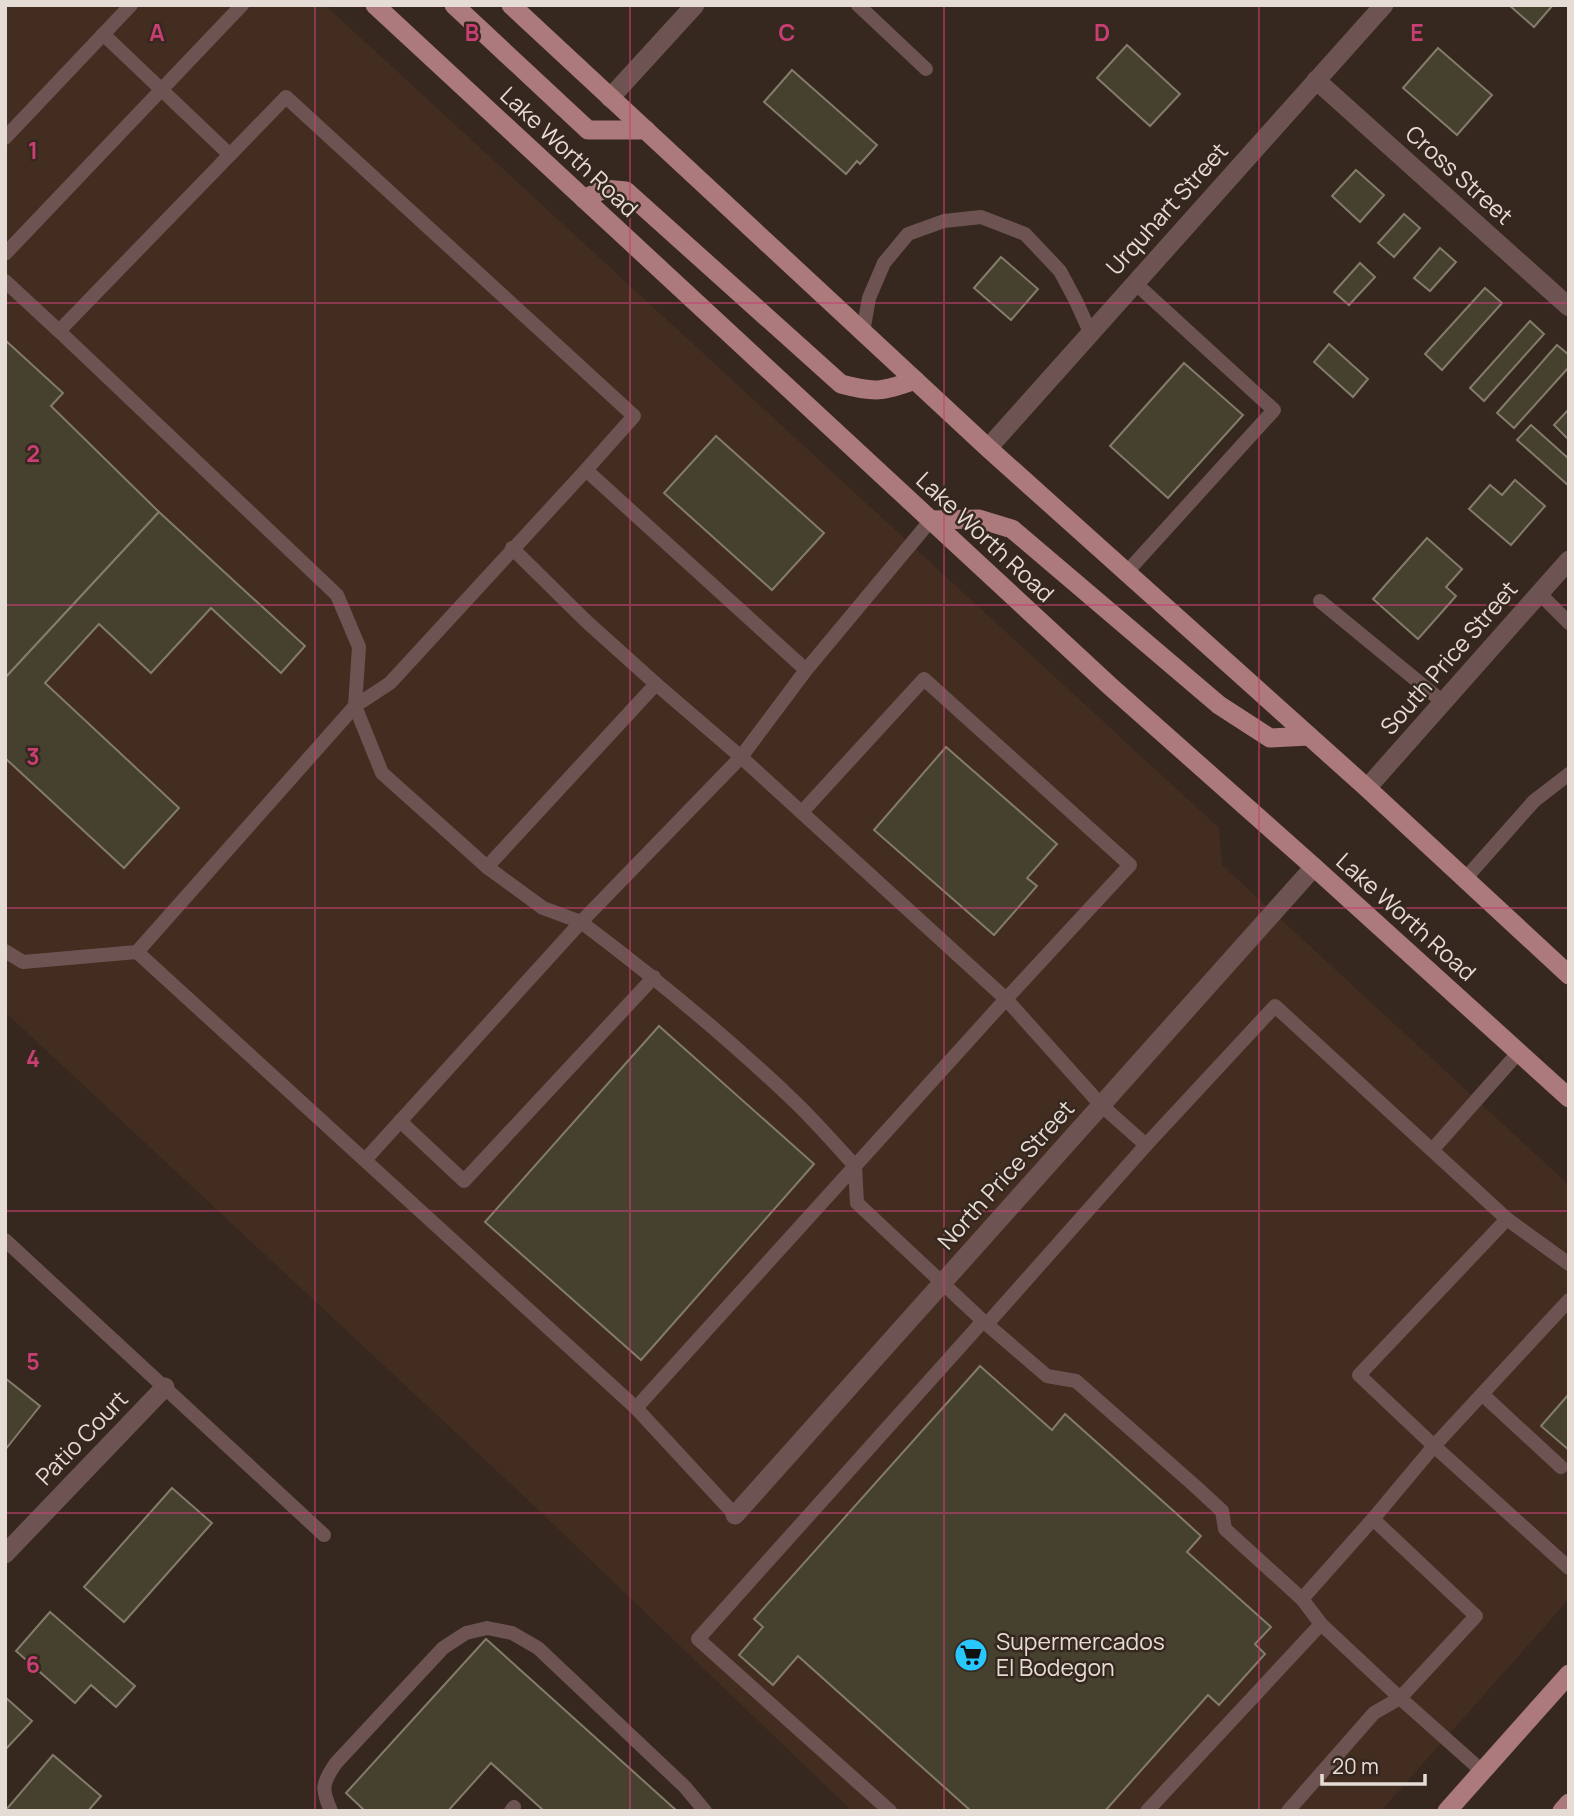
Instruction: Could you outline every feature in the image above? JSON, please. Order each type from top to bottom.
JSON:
[{"type":"main road","name":"Lake Worth Road","points":[[374,5],[1111,687],[1569,1098]]},
{"type":"main road","points":[[454,5],[588,130],[646,130]]},
{"type":"main road","points":[[511,5],[988,448],[1367,788],[1569,975]]},
{"type":"main road","points":[[584,199],[604,189],[626,191],[841,384],[869,392],[892,389],[915,380]]},
{"type":"main road","points":[[931,520],[979,519],[1012,529],[1219,705],[1270,738],[1309,736]]},
{"type":"main road","points":[[1447,1811],[1569,1674]]},
{"type":"main road","points":[[1562,1811],[1569,1803]]},
{"type":"street","points":[[610,98],[695,5]]},
{"type":"street","name":"Urquhart Street","points":[[988,448],[1384,5]]},
{"type":"street","name":"Cross Street","points":[[1316,80],[1569,307]]},
{"type":"street","name":"South Price Street","points":[[1367,788],[1569,560]]},
{"type":"street","name":"North Price Street","points":[[735,1515],[1314,867]]},
{"type":"street","name":"Patio Court","points":[[5,1554],[164,1387]]},
{"type":"lane","points":[[5,138],[131,5]]},
{"type":"lane","points":[[5,254],[242,5]]},
{"type":"lane","points":[[858,5],[926,69]]},
{"type":"lane","points":[[103,34],[230,155]]},
{"type":"lane","points":[[5,951],[23,962],[137,952],[355,706],[390,683],[634,415],[286,97],[59,331]]},
{"type":"lane","points":[[863,332],[869,298],[884,263],[908,233],[944,221],[981,218],[1025,233],[1059,271],[1090,332]]},
{"type":"lane","points":[[5,281],[337,595],[359,647],[355,706],[382,773],[487,867],[543,908],[580,922],[653,977],[794,1101],[855,1166],[857,1203],[1046,1376],[1076,1381],[1222,1511],[1225,1529],[1302,1599],[1321,1623],[1400,1698],[1482,1771]]},
{"type":"lane","points":[[1126,573],[1275,410],[1134,282]]},
{"type":"lane","points":[[586,470],[806,670]]},
{"type":"lane","points":[[365,1160],[580,922],[741,757],[806,670],[931,520]]},
{"type":"lane","points":[[512,548],[586,621],[741,757],[1006,999],[1101,1105],[1146,1145]]},
{"type":"lane","points":[[1539,593],[1569,623]]},
{"type":"lane","points":[[1320,600],[1443,702]]},
{"type":"lane","points":[[636,1408],[1130,864],[924,679],[802,812]]},
{"type":"lane","points":[[487,867],[656,684]]},
{"type":"lane","points":[[1465,879],[1534,801],[1569,774]]},
{"type":"lane","points":[[137,952],[636,1408],[735,1515]]},
{"type":"lane","points":[[400,1121],[464,1181],[653,977]]},
{"type":"lane","points":[[890,1811],[698,1639],[1275,1006],[1507,1219],[1569,1264]]},
{"type":"lane","points":[[1433,1149],[1518,1053]]},
{"type":"lane","points":[[1507,1219],[1359,1375],[1569,1568]]},
{"type":"lane","points":[[5,1240],[324,1535]]},
{"type":"lane","points":[[1302,1599],[1434,1446],[1569,1300]]},
{"type":"lane","points":[[1482,1394],[1561,1467]]},
{"type":"lane","points":[[1288,1811],[1374,1713],[1400,1698],[1476,1616],[1373,1519]]},
{"type":"lane","points":[[1147,1811],[1321,1623]]},
{"type":"lane","points":[[331,1811],[323,1794],[325,1779],[336,1763],[443,1648],[466,1633],[488,1628],[512,1633],[538,1648],[685,1787],[705,1811]]},
{"type":"shaded area","points":[[5,5],[325,5],[1219,828],[1222,865],[1569,1185],[1569,1599],[1381,1811],[852,1811],[528,1500],[5,1012]]},
{"type":"building","points":[[1509,5],[1553,5],[1534,27]]},
{"type":"building","points":[[1127,45],[1180,94],[1150,126],[1097,78]]},
{"type":"building","points":[[1438,48],[1492,95],[1457,135],[1403,88]]},
{"type":"building","points":[[792,70],[877,145],[860,164],[857,161],[846,174],[764,102]]},
{"type":"building","points":[[1356,170],[1384,195],[1360,222],[1332,196]]},
{"type":"building","points":[[1404,214],[1420,228],[1394,257],[1378,243]]},
{"type":"building","points":[[1440,248],[1456,262],[1430,291],[1414,278]]},
{"type":"building","points":[[1001,257],[1038,289],[1011,320],[974,288]]},
{"type":"building","points":[[1360,263],[1375,277],[1349,305],[1334,292]]},
{"type":"building","points":[[1485,288],[1502,303],[1442,370],[1425,354]]},
{"type":"building","points":[[1530,321],[1544,334],[1484,401],[1470,388]]},
{"type":"building","points":[[5,340],[63,393],[51,406],[159,512],[5,678]]},
{"type":"building","points":[[1329,344],[1368,379],[1353,397],[1314,362]]},
{"type":"building","points":[[1557,345],[1569,355],[1569,367],[1514,428],[1497,413]]},
{"type":"building","points":[[1184,363],[1243,415],[1168,498],[1110,446]]},
{"type":"building","points":[[1569,409],[1569,439],[1568,439],[1554,425]]},
{"type":"building","points":[[1531,425],[1569,459],[1569,486],[1517,440]]},
{"type":"building","points":[[716,436],[824,533],[772,590],[664,493]]},
{"type":"building","points":[[1515,480],[1545,506],[1511,545],[1469,509],[1490,485],[1502,495]]},
{"type":"building","points":[[159,512],[305,646],[281,673],[211,608],[151,673],[99,624],[45,683],[179,808],[124,868],[5,758],[5,678]]},
{"type":"building","points":[[1427,538],[1462,569],[1446,587],[1456,596],[1418,639],[1373,599]]},
{"type":"building","points":[[946,747],[1057,844],[1027,878],[1037,886],[994,935],[874,830]]},
{"type":"building","points":[[659,1026],[814,1164],[641,1360],[485,1222]]},
{"type":"building","points":[[980,1366],[1052,1430],[1065,1414],[1178,1515],[1201,1536],[1187,1552],[1271,1627],[1255,1644],[1265,1654],[1219,1705],[1208,1695],[1105,1811],[971,1811],[798,1656],[773,1685],[739,1655],[763,1627],[754,1619]]},
{"type":"building","points":[[5,1378],[40,1406],[5,1450]]},
{"type":"building","points":[[1569,1394],[1569,1450],[1541,1426]]},
{"type":"building","points":[[172,1488],[212,1523],[124,1622],[84,1587]]},
{"type":"building","points":[[50,1612],[135,1686],[116,1707],[91,1685],[75,1703],[16,1651]]},
{"type":"building","points":[[486,1639],[677,1811],[544,1811],[491,1763],[448,1811],[365,1811],[346,1793]]},
{"type":"building","points":[[5,1697],[32,1721],[5,1750]]},
{"type":"building","points":[[53,1755],[101,1796],[88,1811],[5,1811]]},
{"type":"place","name":"Supermercados El Bodegon","points":[[971,1655]]}]
